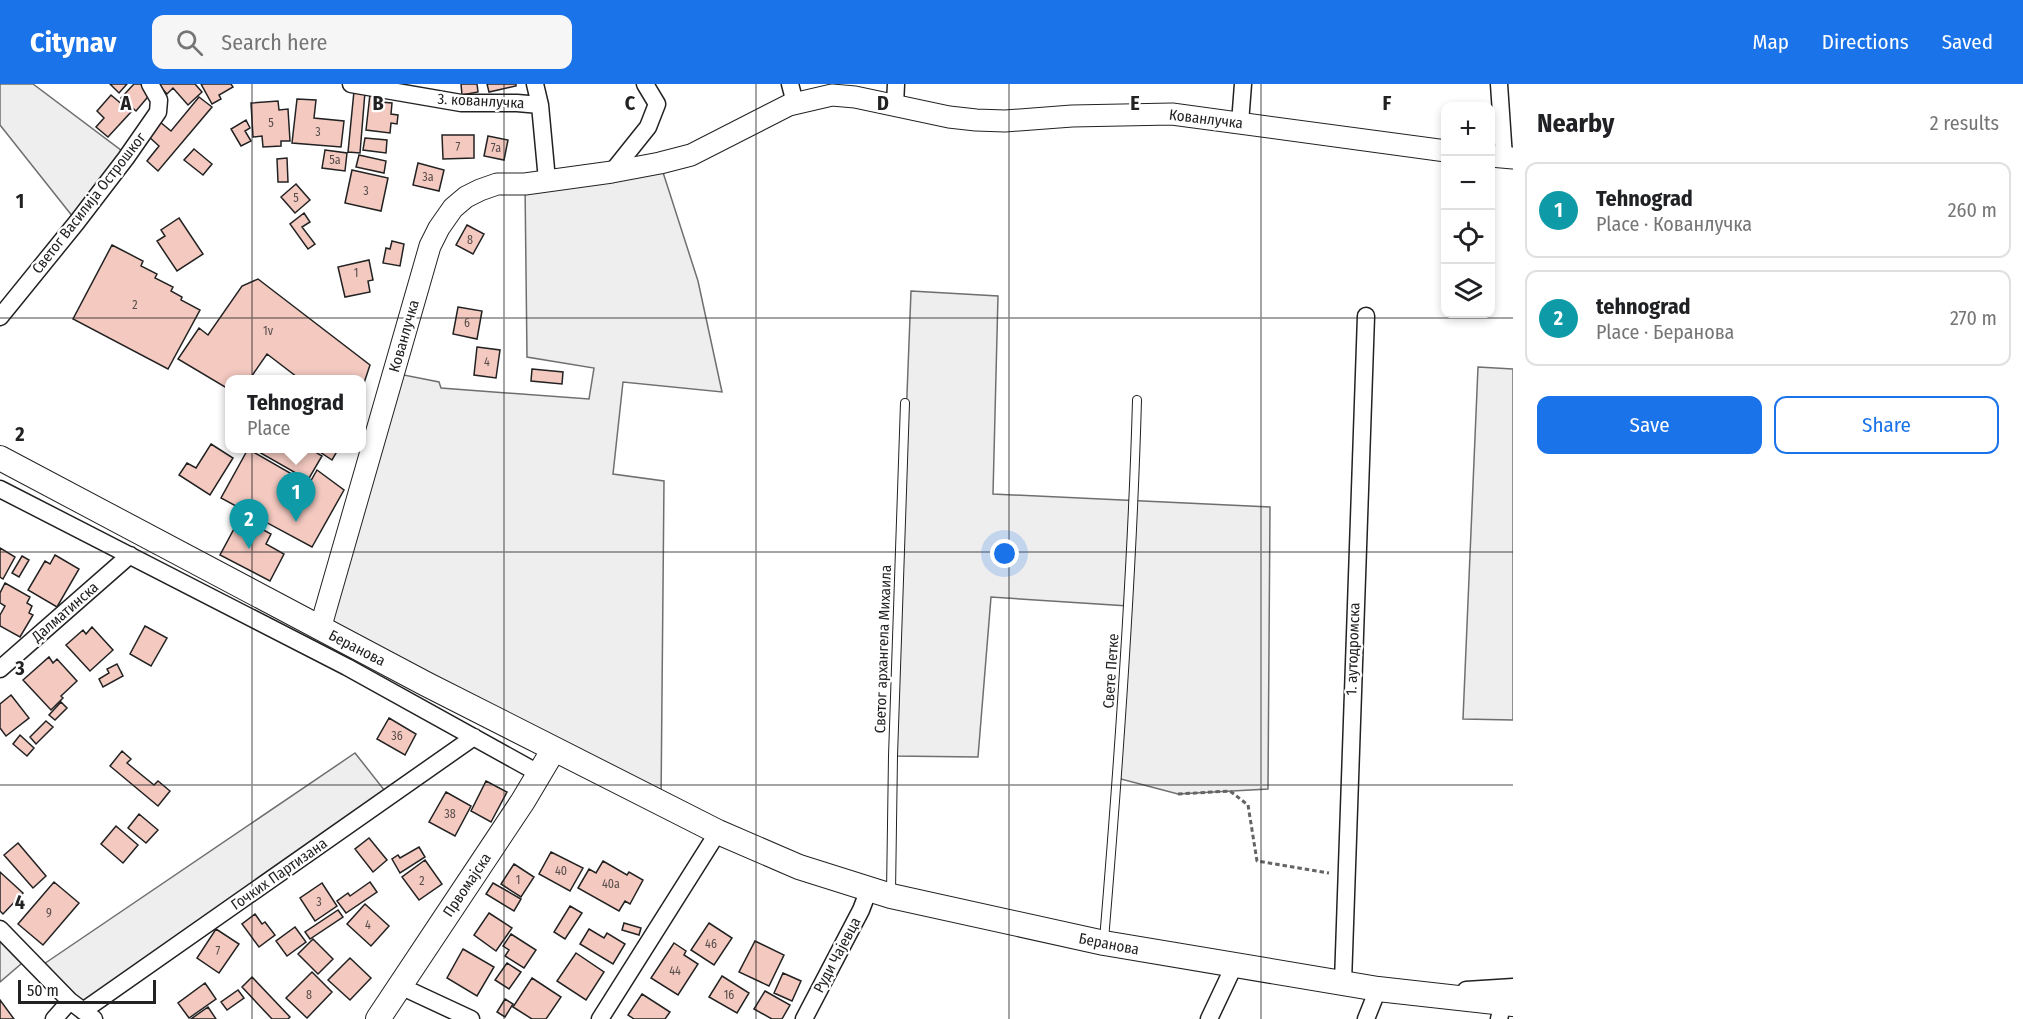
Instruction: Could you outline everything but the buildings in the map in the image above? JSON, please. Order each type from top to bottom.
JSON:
[{"type":"main road","name":"Беранова","points":[[0,458],[320,629],[554,749],[718,832],[799,867],[880,893],[1104,943],[1389,991],[1507,1003]]},
{"type":"main road","name":"Првомајска","points":[[378,1019],[540,774],[554,749]]},
{"type":"street","name":"Светог Василија Острошког","points":[[0,316],[77,222],[158,112],[159,100],[150,84]]},
{"type":"street","name":"3. кованлучка","points":[[351,84],[461,103],[540,105]]},
{"type":"street","points":[[535,84],[540,105],[547,180]]},
{"type":"street","points":[[612,172],[648,126],[657,104],[645,84]]},
{"type":"street","points":[[1239,123],[1243,84]]},
{"type":"street","points":[[1499,84],[1502,157]]},
{"type":"street","name":"Кованлучка","points":[[320,629],[430,246],[453,208],[466,197],[480,190],[497,184],[525,184],[612,172],[691,155],[793,93],[855,97],[896,94],[976,120],[1005,122],[1072,116],[1172,114],[1441,150]]},
{"type":"street","name":"1. аутодромска","points":[[1343,982],[1366,316]]},
{"type":"street","name":"Беранова","points":[[0,489],[347,667],[540,774]]},
{"type":"street","name":"Далматинска","points":[[0,669],[130,555]]},
{"type":"street","name":"Гочких Партизана","points":[[54,1019],[82,1011],[474,737]]},
{"type":"street","points":[[600,1019],[718,832]]},
{"type":"street","name":"Руди Чајевца","points":[[804,1019],[861,910],[880,893]]},
{"type":"street","points":[[0,929],[82,1011]]},
{"type":"street","points":[[1209,1019],[1234,966]]},
{"type":"street","points":[[400,986],[471,1019]]},
{"type":"street","points":[[1366,1019],[1389,991]]},
{"type":"lane","name":"Свете Петке","points":[[1104,943],[1135,500],[1137,400]]},
{"type":"lane","name":"Светог архангела Михаила","points":[[880,893],[892,756],[905,403]]},
{"type":"path","points":[[1178,794],[1230,791],[1248,805],[1257,861],[1345,876]]},
{"type":"shaded area","points":[[0,84],[33,84],[130,157],[77,222],[0,125]]},
{"type":"shaded area","points":[[660,163],[698,281],[722,392],[623,382],[613,474],[664,481],[661,803],[320,629],[394,373],[439,382],[441,388],[589,399],[594,368],[527,357],[525,184]]},
{"type":"shaded area","points":[[911,291],[998,296],[993,494],[1270,507],[1268,789],[1178,794],[1117,778],[1128,606],[991,597],[978,757],[893,756]]},
{"type":"shaded area","points":[[1478,367],[1513,369],[1513,720],[1463,719]]},
{"type":"shaded area","points":[[355,753],[389,796],[83,1011],[38,968]]},
{"type":"shaded area","points":[[0,929],[28,958],[0,982]]},
{"type":"place","name":"Tehnograd","points":[[296,522]]},
{"type":"place","name":"tehnograd","points":[[249,549]]}]
